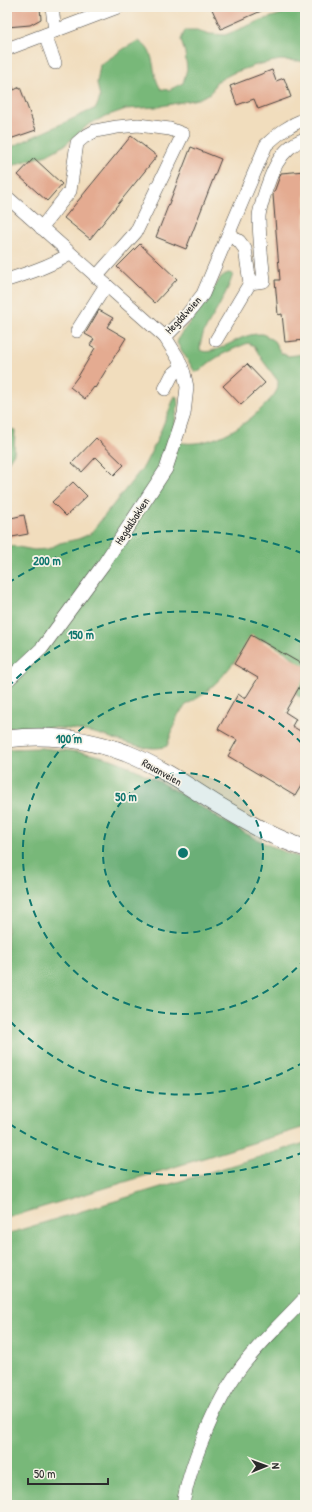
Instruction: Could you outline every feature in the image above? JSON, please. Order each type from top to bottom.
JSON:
[{"type":"main road","name":"Rauanveien","points":[[7,739],[32,737],[72,739],[126,753],[161,770],[259,830],[305,848]]},
{"type":"street","points":[[52,7],[50,33],[55,63]]},
{"type":"street","points":[[7,49],[118,7]]},
{"type":"street","name":"Hegdalveien","points":[[7,197],[165,337],[186,316],[204,294],[266,146],[279,133],[292,124],[305,119]]},
{"type":"street","points":[[41,228],[70,191],[77,143],[84,137],[95,131],[138,125],[170,129],[183,134],[136,232],[101,281],[77,331]]},
{"type":"street","points":[[250,283],[264,281],[258,215],[269,180],[278,160],[292,146],[305,139]]},
{"type":"street","points":[[216,340],[250,283],[245,249],[239,241],[229,235]]},
{"type":"street","points":[[7,280],[28,274],[53,264],[70,254]]},
{"type":"street","name":"Hegdalbakken","points":[[7,681],[42,648],[103,565],[166,469],[184,414],[187,387],[178,358],[165,337]]},
{"type":"street","points":[[165,389],[172,375],[182,368]]},
{"type":"street","points":[[183,1505],[199,1452],[217,1410],[239,1371],[255,1350],[305,1298]]},
{"type":"green space","points":[[305,8],[305,62],[280,60],[256,65],[233,73],[216,82],[211,93],[198,99],[156,107],[126,109],[106,116],[89,124],[65,145],[47,155],[19,163],[7,169],[7,149],[96,108],[100,98],[97,83],[100,65],[125,48],[138,41],[144,45],[151,56],[161,89],[169,90],[183,83],[187,69],[185,53],[181,40],[185,30],[197,30],[210,34],[225,35],[262,20]]},
{"type":"green space","points":[[228,273],[233,274],[219,306],[206,327],[200,344],[200,350],[205,352],[210,351],[223,347],[249,335],[263,334],[274,341],[281,353],[288,356],[305,354],[305,691],[302,696],[299,697],[297,695],[294,659],[265,640],[258,640],[250,643],[220,679],[204,694],[186,705],[178,715],[167,746],[149,748],[129,744],[98,734],[69,729],[38,727],[7,728],[7,545],[34,550],[48,549],[60,543],[78,539],[90,534],[144,466],[156,442],[175,396],[177,397],[178,405],[175,421],[178,442],[189,443],[213,439],[235,429],[255,415],[271,399],[277,390],[278,381],[254,346],[248,343],[222,354],[200,371],[195,372],[177,343],[180,335],[204,304],[221,277]]},
{"type":"green space","points":[[7,428],[15,430],[14,453],[7,464]]},
{"type":"green space","points":[[41,748],[91,754],[119,762],[143,773],[233,827],[256,839],[305,859],[305,1127],[7,1218],[7,749]]},
{"type":"green space","points":[[305,1143],[305,1505],[7,1505],[7,1234]]},
{"type":"building","points":[[7,7],[40,7],[41,19],[30,25],[7,27]]},
{"type":"building","points":[[211,7],[270,7],[221,29]]},
{"type":"building","points":[[272,70],[276,81],[284,78],[291,97],[258,109],[254,99],[237,105],[230,86]]},
{"type":"building","points":[[7,74],[14,90],[20,87],[36,130],[7,140]]},
{"type":"building","points":[[131,136],[157,156],[90,239],[64,218]]},
{"type":"building","points":[[191,147],[221,159],[186,249],[156,237]]},
{"type":"building","points":[[34,158],[62,184],[47,201],[18,175]]},
{"type":"building","points":[[305,171],[305,340],[285,342],[282,314],[278,315],[275,280],[280,280],[273,195],[281,173]]},
{"type":"building","points":[[140,244],[177,279],[155,303],[117,267]]},
{"type":"building","points":[[99,310],[113,318],[107,327],[126,338],[95,388],[94,387],[85,399],[70,387],[95,348],[90,345],[94,339],[85,334]]},
{"type":"building","points":[[247,364],[265,383],[241,405],[223,386]]},
{"type":"building","points":[[96,438],[124,465],[114,475],[96,457],[82,472],[72,463]]},
{"type":"building","points":[[73,482],[87,496],[66,516],[52,502]]},
{"type":"building","points":[[24,515],[28,534],[7,538],[7,519]]},
{"type":"building","points":[[251,635],[305,666],[305,677],[285,712],[296,719],[292,726],[305,734],[305,779],[295,796],[228,756],[237,740],[218,729],[238,694],[245,699],[258,678],[234,664]]}]
